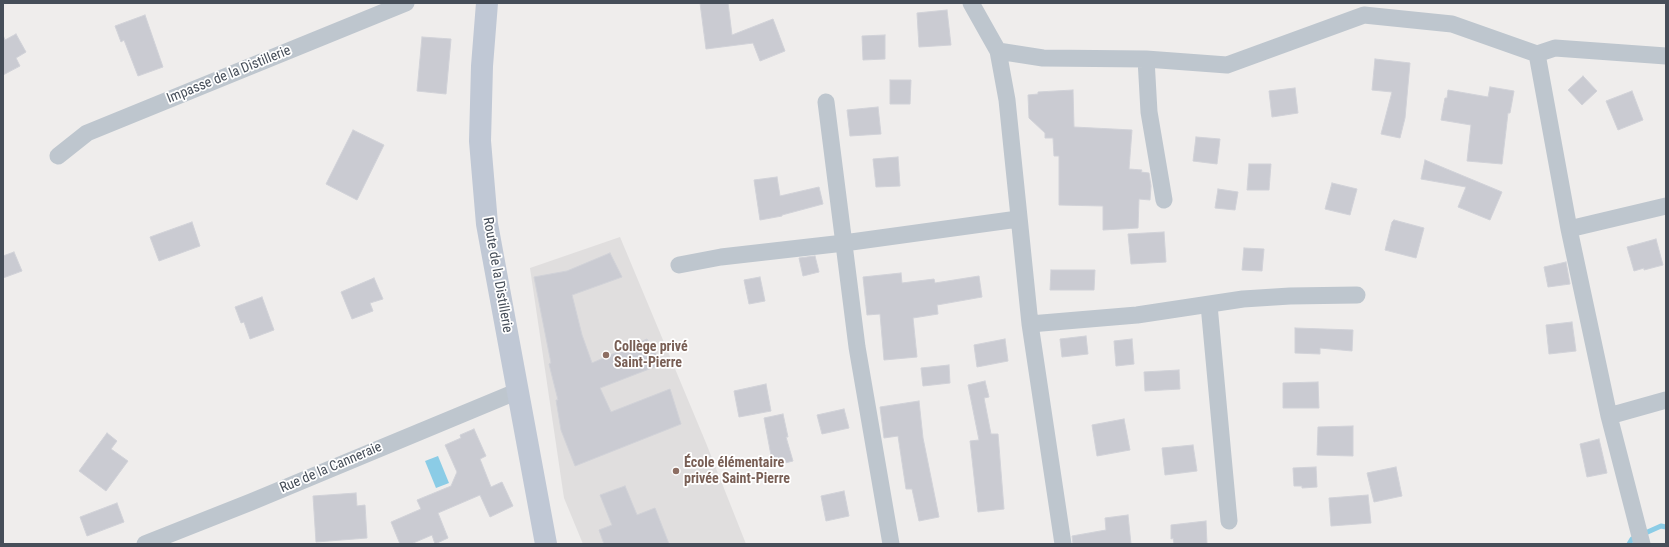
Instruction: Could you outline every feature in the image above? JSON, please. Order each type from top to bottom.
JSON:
[{"type":"street","name":"Impasse de la Distillerie","points":[[58,156],[87,133],[406,3]]},
{"type":"street","name":"Route de la Distillerie","points":[[487,3],[482,66],[480,141],[487,224],[546,544]]},
{"type":"street","points":[[971,3],[998,51],[1007,100],[1018,219],[1030,324],[1063,544]]},
{"type":"street","points":[[998,51],[1043,58],[1146,59],[1227,65],[1369,9],[1452,24],[1536,54],[1555,48],[1666,56]]},
{"type":"street","points":[[1536,54],[1569,229],[1609,416],[1642,544]]},
{"type":"street","points":[[1146,59],[1149,112],[1164,200]]},
{"type":"street","points":[[826,102],[857,347],[891,544]]},
{"type":"street","points":[[1569,229],[1666,206]]},
{"type":"street","points":[[679,265],[721,257],[844,243],[1018,219]]},
{"type":"street","points":[[1030,324],[1130,316],[1243,299],[1290,296],[1357,295]]},
{"type":"street","points":[[1209,305],[1229,521]]},
{"type":"street","name":"Rue de la Canneraie","points":[[145,544],[251,502],[518,391]]},
{"type":"street","points":[[1609,416],[1666,400]]},
{"type":"shaded area","name":"Collège privé Saint-Pierre","points":[[620,237],[706,443],[746,544],[583,544],[564,498],[530,268]]},
{"type":"water","points":[[438,456],[449,483],[436,488],[425,461]]},
{"type":"building","points":[[700,3],[728,3],[732,35],[773,19],[785,51],[760,61],[753,43],[706,49]]},
{"type":"building","points":[[947,10],[951,45],[919,47],[917,13]]},
{"type":"building","points":[[145,15],[163,67],[138,76],[124,40],[121,42],[115,26]]},
{"type":"building","points":[[16,34],[26,52],[16,58],[20,66],[3,75],[3,35],[5,40]]},
{"type":"building","points":[[885,35],[885,59],[863,60],[862,36]]},
{"type":"building","points":[[422,37],[451,39],[446,94],[417,91]]},
{"type":"building","points":[[1375,59],[1410,63],[1405,118],[1400,138],[1381,134],[1392,92],[1372,90]]},
{"type":"building","points":[[1583,76],[1597,91],[1582,105],[1568,90]]},
{"type":"building","points":[[890,80],[911,80],[910,104],[890,104]]},
{"type":"building","points":[[1490,87],[1514,91],[1510,113],[1508,113],[1502,164],[1467,161],[1471,125],[1441,120],[1448,90],[1488,97]]},
{"type":"building","points":[[1295,88],[1298,113],[1272,117],[1269,91]]},
{"type":"building","points":[[1073,90],[1074,127],[1132,130],[1129,169],[1142,170],[1141,172],[1149,173],[1151,186],[1150,200],[1139,199],[1138,228],[1103,230],[1103,206],[1059,205],[1059,156],[1054,156],[1053,138],[1045,138],[1045,133],[1029,118],[1028,95],[1038,94],[1038,92]]},
{"type":"building","points":[[1632,91],[1643,120],[1618,130],[1606,101]]},
{"type":"building","points":[[878,107],[881,134],[850,136],[847,110]]},
{"type":"building","points":[[353,130],[384,145],[357,200],[326,184]]},
{"type":"building","points":[[1196,137],[1220,139],[1217,164],[1193,161]]},
{"type":"building","points":[[898,157],[900,186],[876,187],[873,159]]},
{"type":"building","points":[[1425,160],[1502,192],[1490,220],[1458,207],[1466,187],[1421,179]]},
{"type":"building","points":[[1249,164],[1271,164],[1269,190],[1247,190]]},
{"type":"building","points":[[777,177],[780,196],[819,187],[823,204],[782,216],[760,220],[754,180]]},
{"type":"building","points":[[1332,183],[1357,189],[1350,215],[1325,209]]},
{"type":"building","points":[[1218,189],[1238,192],[1235,210],[1215,208]]},
{"type":"building","points":[[1394,220],[1424,228],[1416,258],[1385,250],[1392,222]]},
{"type":"building","points":[[192,222],[200,246],[159,261],[150,237]]},
{"type":"building","points":[[1164,232],[1166,262],[1131,264],[1128,234]]},
{"type":"building","points":[[1656,239],[1663,265],[1634,271],[1627,247]]},
{"type":"building","points":[[1244,248],[1264,249],[1262,271],[1242,270]]},
{"type":"building","points":[[14,252],[22,271],[3,278],[3,256]]},
{"type":"building","points":[[610,253],[622,277],[572,295],[582,335],[592,363],[647,339],[662,364],[600,388],[611,412],[670,389],[681,424],[575,466],[561,430],[556,400],[558,400],[549,364],[551,363],[534,277],[567,271]]},
{"type":"building","points":[[815,256],[819,272],[803,276],[799,258]]},
{"type":"building","points":[[1566,262],[1570,284],[1548,287],[1544,267]]},
{"type":"building","points":[[1051,270],[1095,270],[1094,290],[1050,290]]},
{"type":"building","points":[[901,273],[902,283],[934,279],[935,283],[979,276],[982,297],[937,305],[938,314],[913,318],[917,357],[884,360],[880,314],[867,315],[863,277]]},
{"type":"building","points":[[760,277],[765,301],[749,304],[744,280]]},
{"type":"building","points":[[374,278],[383,299],[370,303],[373,311],[352,319],[341,292]]},
{"type":"building","points":[[262,297],[274,330],[250,339],[244,322],[241,323],[235,307]]},
{"type":"building","points":[[1572,322],[1576,351],[1549,354],[1546,325]]},
{"type":"building","points":[[1295,328],[1353,330],[1352,351],[1320,348],[1320,354],[1295,353]]},
{"type":"building","points":[[1086,336],[1088,354],[1062,357],[1060,339]]},
{"type":"building","points":[[1005,339],[1008,361],[977,367],[974,345]]},
{"type":"building","points":[[1132,339],[1134,364],[1116,366],[1114,341]]},
{"type":"building","points":[[949,365],[950,383],[923,386],[921,368]]},
{"type":"building","points":[[1179,370],[1180,389],[1145,391],[1144,372]]},
{"type":"building","points":[[985,381],[989,397],[984,398],[991,434],[998,434],[1004,509],[978,512],[970,441],[979,440],[968,385]]},
{"type":"building","points":[[1318,382],[1319,408],[1283,408],[1283,383]]},
{"type":"building","points":[[766,384],[771,411],[739,417],[734,391]]},
{"type":"building","points":[[919,401],[923,438],[939,517],[919,521],[912,489],[906,489],[898,436],[884,438],[880,407]]},
{"type":"building","points":[[844,409],[849,428],[822,434],[817,415]]},
{"type":"building","points":[[783,414],[788,437],[786,437],[793,461],[773,466],[764,418]]},
{"type":"building","points":[[1124,419],[1130,450],[1097,456],[1092,425]]},
{"type":"building","points":[[1353,426],[1353,456],[1317,455],[1318,427]]},
{"type":"building","points":[[474,429],[486,456],[480,459],[491,487],[502,482],[513,506],[490,517],[480,495],[438,513],[448,538],[435,544],[432,535],[411,544],[400,544],[391,522],[421,509],[417,500],[451,486],[457,472],[445,445],[461,438],[460,435]]},
{"type":"building","points":[[107,433],[117,441],[111,449],[128,461],[106,491],[79,471]]},
{"type":"building","points":[[1599,439],[1607,473],[1587,477],[1580,444]]},
{"type":"building","points":[[1193,445],[1197,471],[1165,475],[1162,448]]},
{"type":"building","points":[[1316,467],[1317,487],[1302,488],[1302,486],[1294,486],[1293,468]]},
{"type":"building","points":[[1396,467],[1402,496],[1374,502],[1367,473]]},
{"type":"building","points":[[625,486],[637,515],[655,508],[669,544],[604,544],[599,530],[612,525],[600,495]]},
{"type":"building","points":[[844,491],[849,516],[826,521],[821,496]]},
{"type":"building","points":[[356,493],[357,506],[365,505],[367,538],[316,542],[313,496]]},
{"type":"building","points":[[1368,495],[1371,523],[1331,526],[1329,498]]},
{"type":"building","points":[[117,503],[124,522],[87,536],[80,517]]},
{"type":"building","points":[[1128,515],[1131,544],[1073,544],[1072,536],[1106,530],[1105,518]]},
{"type":"building","points":[[1206,521],[1207,544],[1174,544],[1173,538],[1171,539],[1171,525]]},
{"type":"waterway","points":[[1629,544],[1632,539],[1661,526],[1666,527]]},
{"type":"place","name":"Collège privé Saint-Pierre","points":[[606,355]]},
{"type":"place","name":"École élémentaire privée Saint-Pierre","points":[[676,471]]}]
